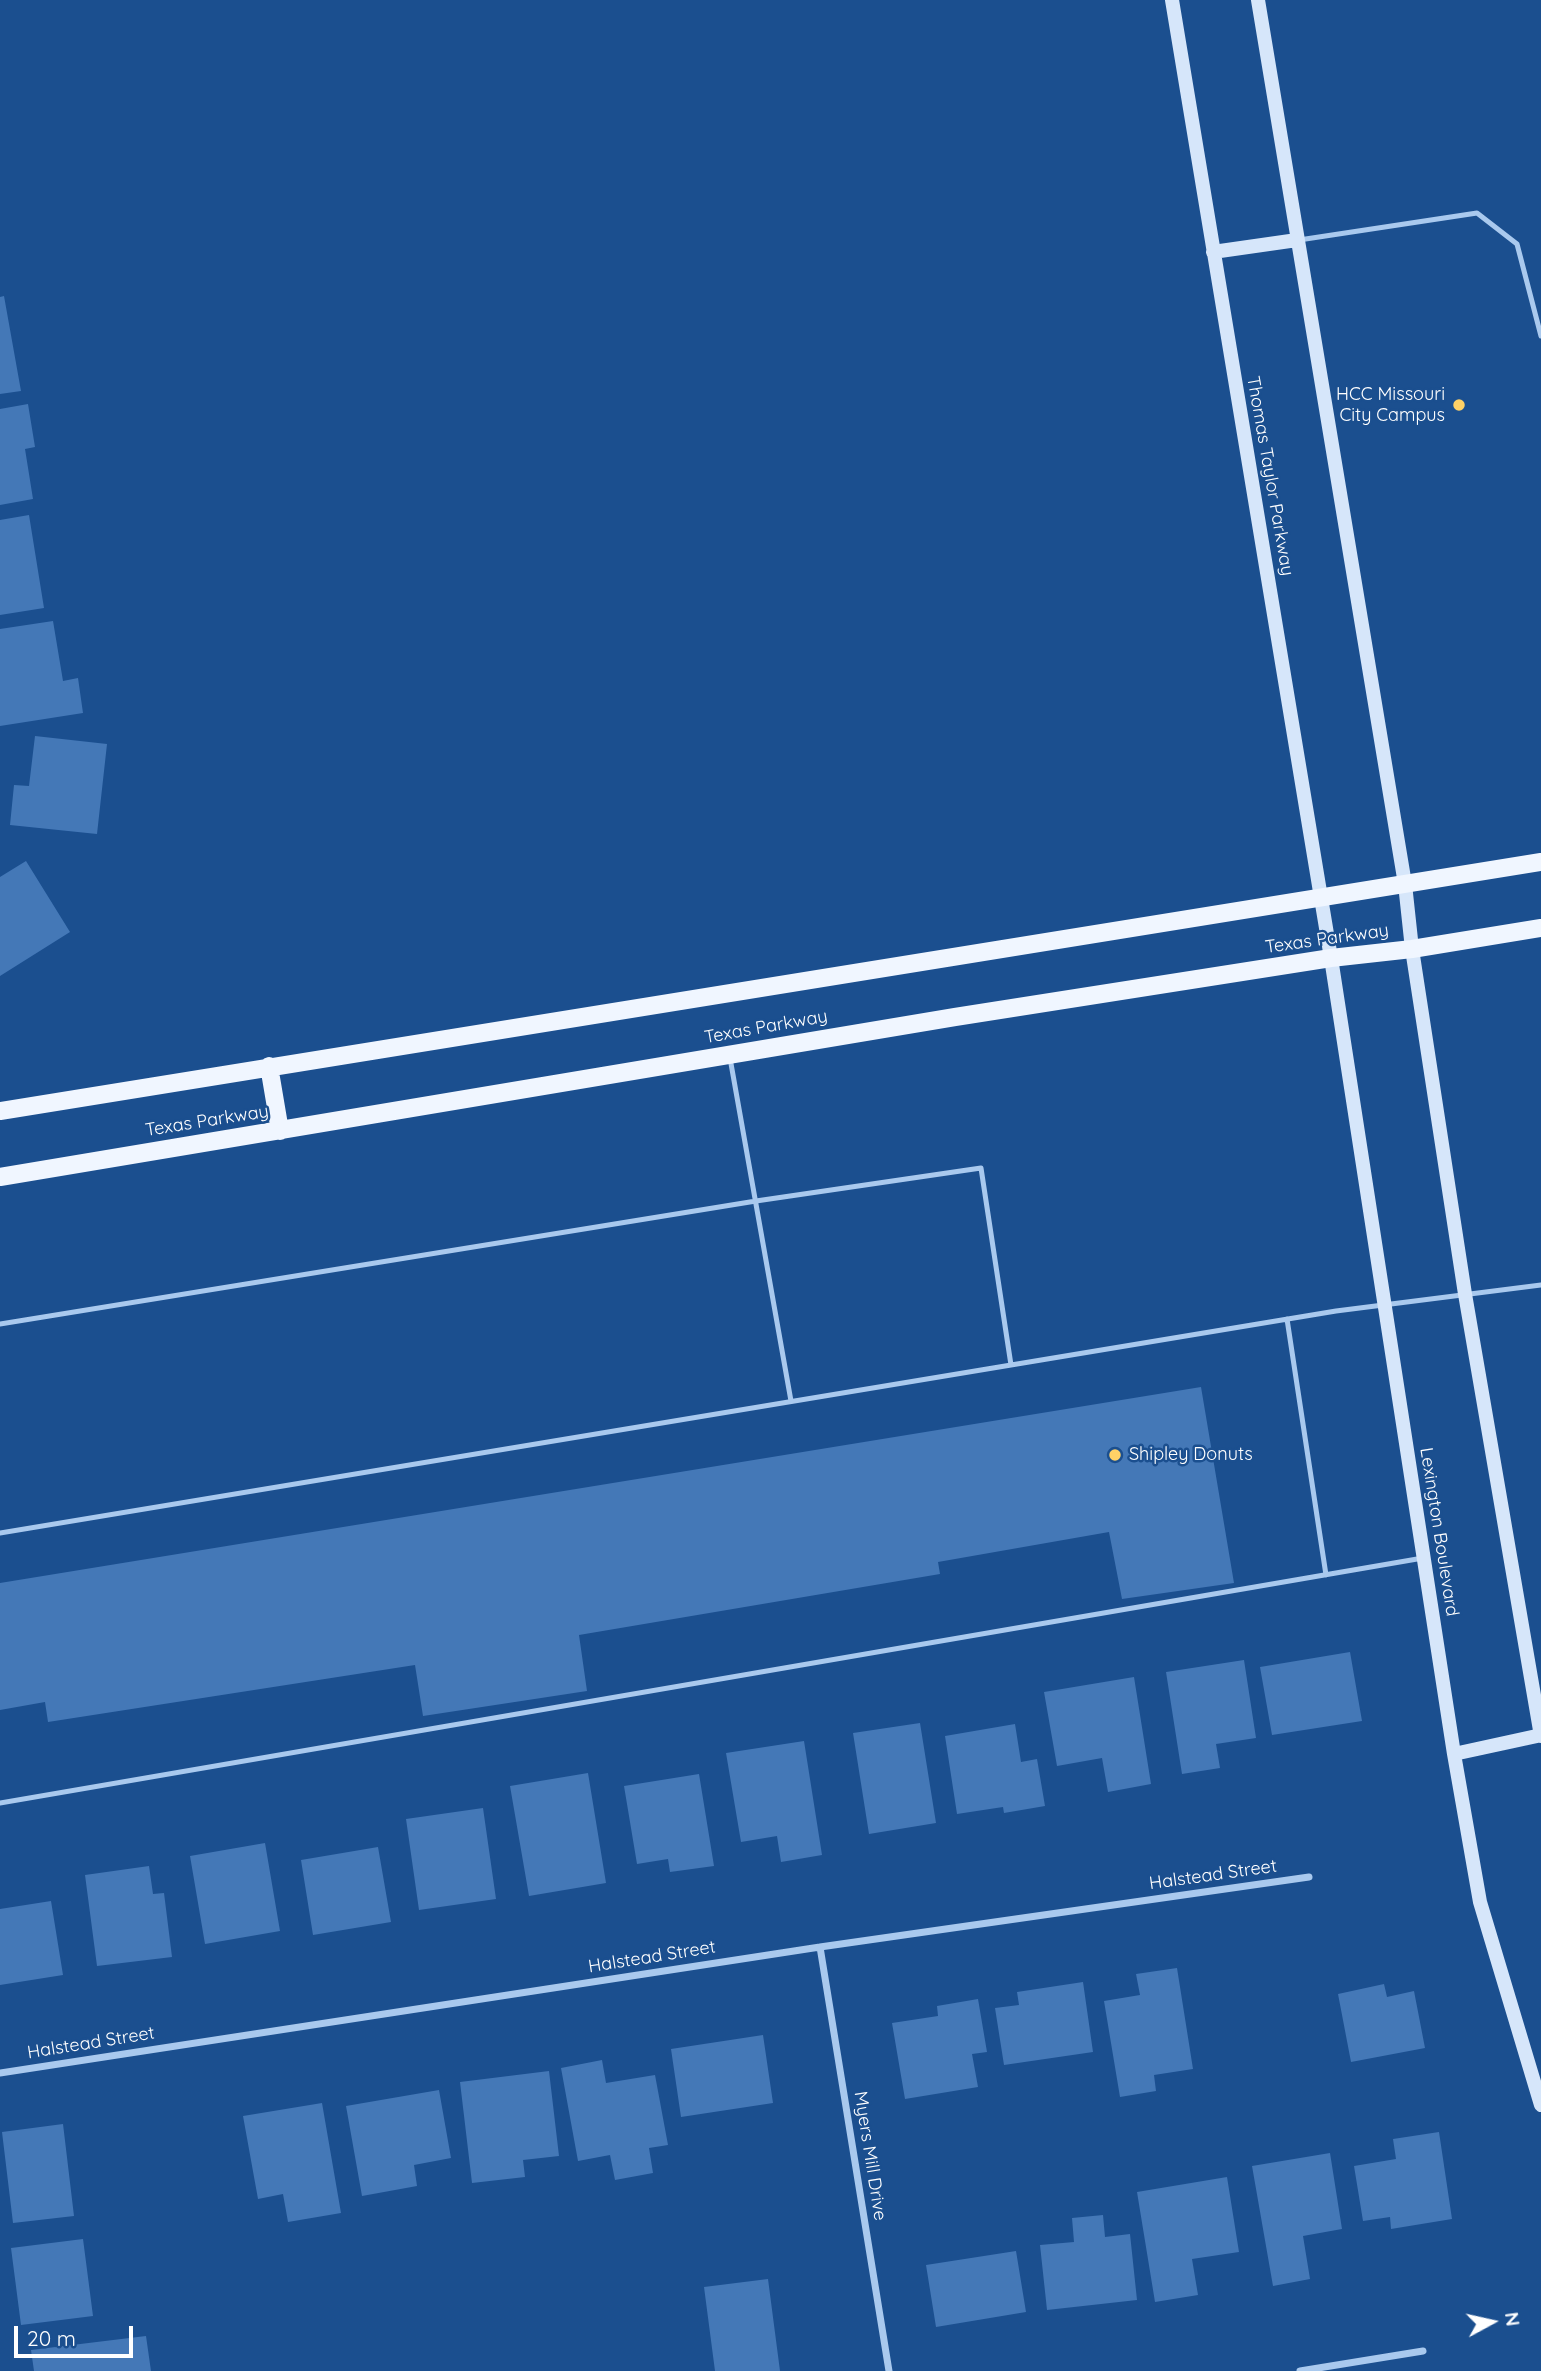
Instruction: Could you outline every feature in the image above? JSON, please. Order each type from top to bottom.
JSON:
[{"type":"main road","points":[[0,1111],[1541,862]]},
{"type":"main road","name":"Texas Parkway","points":[[0,1177],[730,1055],[1331,958],[1541,928]]},
{"type":"main road","points":[[269,1066],[280,1130]]},
{"type":"street","name":"Thomas Taylor Parkway","points":[[1172,0],[1331,958]]},
{"type":"street","points":[[1258,0],[1405,884],[1412,948],[1465,1294],[1541,1736],[1454,1754]]},
{"type":"street","points":[[1213,252],[1297,240]]},
{"type":"street","name":"Lexington Boulevard","points":[[1331,958],[1423,1558],[1480,1902],[1541,2105]]},
{"type":"street","name":"Halstead Street","points":[[0,2073],[820,1947],[1309,1877]]},
{"type":"street","name":"Myers Mill Drive","points":[[820,1947],[889,2371]]},
{"type":"street","points":[[1300,2371],[1423,2351]]},
{"type":"lane","points":[[1297,240],[1477,213],[1517,244],[1541,336]]},
{"type":"lane","points":[[730,1055],[791,1401]]},
{"type":"lane","points":[[0,1324],[756,1201],[981,1168],[1012,1365]]},
{"type":"lane","points":[[0,1533],[1287,1319],[1541,1285]]},
{"type":"lane","points":[[1287,1319],[1326,1576]]},
{"type":"lane","points":[[0,1802],[1423,1558]]},
{"type":"building","points":[[4,296],[21,391],[0,394],[0,297]]},
{"type":"building","points":[[28,404],[35,447],[25,449],[33,499],[0,505],[0,409]]},
{"type":"building","points":[[29,515],[44,608],[0,615],[0,520]]},
{"type":"building","points":[[53,621],[63,681],[78,678],[83,713],[0,726],[0,629]]},
{"type":"building","points":[[35,736],[107,744],[97,834],[10,825],[14,785],[29,786]]},
{"type":"building","points":[[26,861],[70,932],[0,976],[0,877]]},
{"type":"building","points":[[1201,1387],[1234,1583],[1122,1599],[1109,1532],[938,1562],[940,1574],[579,1635],[587,1691],[423,1716],[415,1665],[48,1722],[45,1702],[0,1710],[0,1583]]},
{"type":"building","points":[[1350,1652],[1362,1721],[1272,1735],[1260,1667]]},
{"type":"building","points":[[1244,1660],[1256,1738],[1216,1744],[1220,1768],[1182,1774],[1166,1672]]},
{"type":"building","points":[[1134,1677],[1151,1784],[1108,1792],[1102,1758],[1057,1766],[1044,1692]]},
{"type":"building","points":[[920,1723],[936,1823],[869,1834],[853,1733]]},
{"type":"building","points":[[1015,1724],[1021,1762],[1037,1759],[1045,1806],[1004,1813],[1003,1807],[957,1814],[945,1736]]},
{"type":"building","points":[[804,1741],[822,1855],[781,1862],[777,1836],[741,1842],[726,1753]]},
{"type":"building","points":[[588,1773],[606,1883],[529,1896],[510,1786]]},
{"type":"building","points":[[699,1774],[714,1866],[670,1872],[668,1859],[637,1864],[624,1786]]},
{"type":"building","points":[[483,1808],[496,1899],[419,1910],[406,1819]]},
{"type":"building","points":[[265,1843],[280,1931],[205,1944],[190,1856]]},
{"type":"building","points":[[378,1847],[391,1922],[313,1935],[301,1860]]},
{"type":"building","points":[[149,1866],[153,1894],[164,1893],[172,1957],[97,1966],[85,1875]]},
{"type":"building","points":[[51,1901],[63,1975],[0,1985],[0,1909]]},
{"type":"building","points":[[1177,1968],[1193,2069],[1154,2075],[1156,2091],[1120,2097],[1104,2001],[1140,1995],[1136,1974]]},
{"type":"building","points":[[1083,1982],[1093,2052],[1004,2065],[995,2008],[1019,2005],[1017,1992]]},
{"type":"building","points":[[1384,1984],[1387,1997],[1414,1991],[1425,2048],[1351,2062],[1338,1994]]},
{"type":"building","points":[[978,1999],[987,2052],[972,2054],[978,2087],[905,2099],[892,2023],[938,2016],[937,2006]]},
{"type":"building","points":[[763,2035],[773,2103],[681,2117],[671,2049]]},
{"type":"building","points":[[602,2060],[606,2083],[655,2075],[668,2145],[649,2148],[653,2173],[615,2180],[610,2155],[578,2161],[561,2068]]},
{"type":"building","points":[[549,2071],[559,2156],[523,2160],[525,2177],[472,2183],[460,2082]]},
{"type":"building","points":[[439,2090],[451,2158],[414,2165],[417,2186],[362,2196],[346,2106]]},
{"type":"building","points":[[322,2103],[341,2213],[288,2222],[283,2194],[258,2199],[243,2116]]},
{"type":"building","points":[[63,2124],[74,2216],[13,2223],[2,2132]]},
{"type":"building","points":[[1439,2132],[1452,2219],[1391,2229],[1390,2217],[1363,2221],[1354,2166],[1396,2159],[1393,2139]]},
{"type":"building","points":[[1330,2153],[1342,2229],[1303,2236],[1310,2279],[1273,2286],[1252,2166]]},
{"type":"building","points":[[1227,2177],[1239,2252],[1192,2259],[1198,2295],[1155,2302],[1137,2192]]},
{"type":"building","points":[[1103,2215],[1105,2237],[1130,2234],[1137,2300],[1047,2310],[1040,2245],[1074,2242],[1072,2218]]},
{"type":"building","points":[[83,2239],[93,2316],[21,2325],[11,2248]]},
{"type":"building","points":[[1016,2251],[1026,2312],[936,2327],[926,2265]]},
{"type":"building","points":[[768,2279],[780,2371],[715,2371],[704,2287]]},
{"type":"building","points":[[146,2336],[151,2371],[34,2371],[31,2350]]},
{"type":"place","name":"HCC Missouri City Campus","points":[[1459,405]]},
{"type":"place","name":"Shipley Donuts","points":[[1115,1455]]}]
